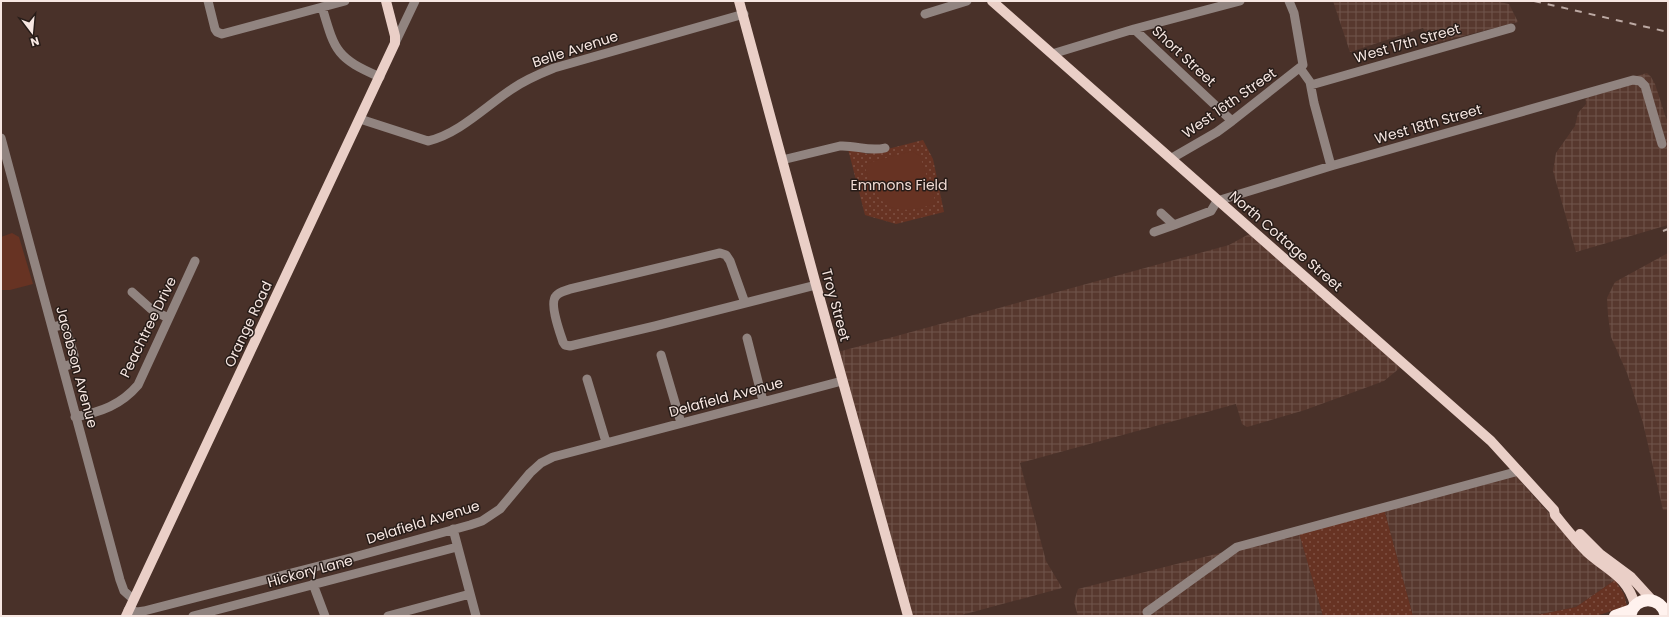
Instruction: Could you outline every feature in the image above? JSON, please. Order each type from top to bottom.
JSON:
[{"type":"highway","points":[[1615,616],[1632,610],[1643,600],[1659,602]]},
{"type":"highway","name":"North Cottage Street","points":[[1659,602],[1666,616]]},
{"type":"main road","points":[[386,1],[395,39]]},
{"type":"main road","name":"Troy Street","points":[[739,1],[744,14],[842,381],[908,616]]},
{"type":"main road","name":"North Cottage Street","points":[[992,1],[1172,158],[1217,201],[1462,414],[1491,441],[1554,510],[1558,512],[1600,554],[1631,577],[1659,602]]},
{"type":"main road","name":"Orange Road","points":[[127,613],[380,77],[395,39]]},
{"type":"main road","name":"North Cottage Street","points":[[1554,510],[1555,515],[1585,550],[1623,581],[1631,592],[1632,610]]},
{"type":"street","points":[[208,1],[215,29],[219,34],[225,34],[345,1]]},
{"type":"street","name":"Orange Road","points":[[395,39],[415,1]]},
{"type":"street","points":[[925,14],[967,1]]},
{"type":"street","points":[[1052,54],[1134,29],[1240,1]]},
{"type":"street","points":[[1289,1],[1294,13],[1303,61],[1303,65],[1300,68],[1305,73],[1311,85],[1314,103],[1331,166]]},
{"type":"street","points":[[322,7],[332,42],[339,52],[353,65],[380,77]]},
{"type":"street","name":"Belle Avenue","points":[[360,119],[428,141],[444,136],[512,88],[547,71],[744,14]]},
{"type":"street","name":"West 17th Street","points":[[1311,85],[1511,28]]},
{"type":"street","name":"Short Street","points":[[1134,29],[1232,121]]},
{"type":"street","name":"West 16th Street","points":[[1172,158],[1217,132],[1300,68]]},
{"type":"street","name":"West 18th Street","points":[[1217,201],[1331,166],[1464,129],[1621,82],[1638,80],[1645,86],[1662,144]]},
{"type":"street","name":"Jacobson Avenue","points":[[1,138],[3,153],[63,367],[75,417],[120,580],[124,591],[134,599]]},
{"type":"street","points":[[782,160],[840,146],[872,150],[885,148]]},
{"type":"street","points":[[1154,232],[1211,211],[1217,201]]},
{"type":"street","points":[[1161,213],[1174,225]]},
{"type":"street","points":[[745,303],[730,260],[726,255],[720,253],[570,289],[556,295],[553,300],[553,307],[563,342],[568,346],[655,326],[816,285]]},
{"type":"street","name":"Peachtree Drive","points":[[75,417],[91,414],[114,406],[135,388],[142,377],[168,318],[196,261]]},
{"type":"street","points":[[132,292],[151,309],[168,318]]},
{"type":"street","points":[[52,327],[62,325],[65,326],[74,355],[74,363],[63,367]]},
{"type":"street","points":[[747,338],[763,401]]},
{"type":"street","points":[[661,354],[681,423]]},
{"type":"street","points":[[587,379],[606,442]]},
{"type":"street","name":"Delafield Avenue","points":[[127,613],[144,611],[354,557],[482,521],[492,516],[509,499],[530,473],[541,463],[553,457],[842,381]]},
{"type":"street","points":[[1147,612],[1237,547],[1519,471]]},
{"type":"street","points":[[453,530],[476,616]]},
{"type":"street","name":"Hickory Lane","points":[[193,616],[457,547]]},
{"type":"street","points":[[313,584],[325,616]]},
{"type":"street","points":[[388,616],[470,594]]},
{"type":"shaded area","points":[[1333,1],[1495,1],[1509,4],[1518,22],[1431,44],[1423,28],[1350,52]]},
{"type":"shaded area","points":[[1647,73],[1655,84],[1668,121],[1668,225],[1576,252],[1553,171],[1556,153],[1575,126],[1578,113],[1586,104],[1585,91]]},
{"type":"shaded area","points":[[1251,233],[1401,367],[1384,381],[1305,410],[1247,427],[1242,424],[1236,404],[1020,463],[1046,561],[1062,588],[958,616],[912,616],[838,352],[1229,245]]},
{"type":"shaded area","points":[[1668,253],[1668,510],[1663,510],[1643,423],[1627,373],[1611,337],[1607,298],[1615,282]]},
{"type":"shaded area","points":[[1515,475],[1585,554],[1598,567],[1615,580],[1576,607],[1532,616],[1413,616],[1384,509]]},
{"type":"shaded area","points":[[1299,533],[1323,616],[1078,616],[1074,602],[1078,589]]},
{"type":"green space","name":"Emmons Field","points":[[923,140],[933,159],[944,212],[896,224],[865,215],[848,149],[868,154]]},
{"type":"green space","name":"Emmons Field","points":[[912,151],[920,156],[936,203],[909,210],[893,208],[879,198],[873,190],[864,164]]},
{"type":"green space","points":[[12,233],[19,237],[33,284],[10,290],[1,290],[1,237]]},
{"type":"green space","points":[[1384,509],[1413,616],[1323,616],[1299,533]]},
{"type":"green space","points":[[1615,580],[1624,594],[1627,606],[1596,616],[1532,616],[1576,607]]},
{"type":"railway","points":[[1534,1],[1668,32]]},
{"type":"railway","points":[[1663,231],[1668,229]]}]
